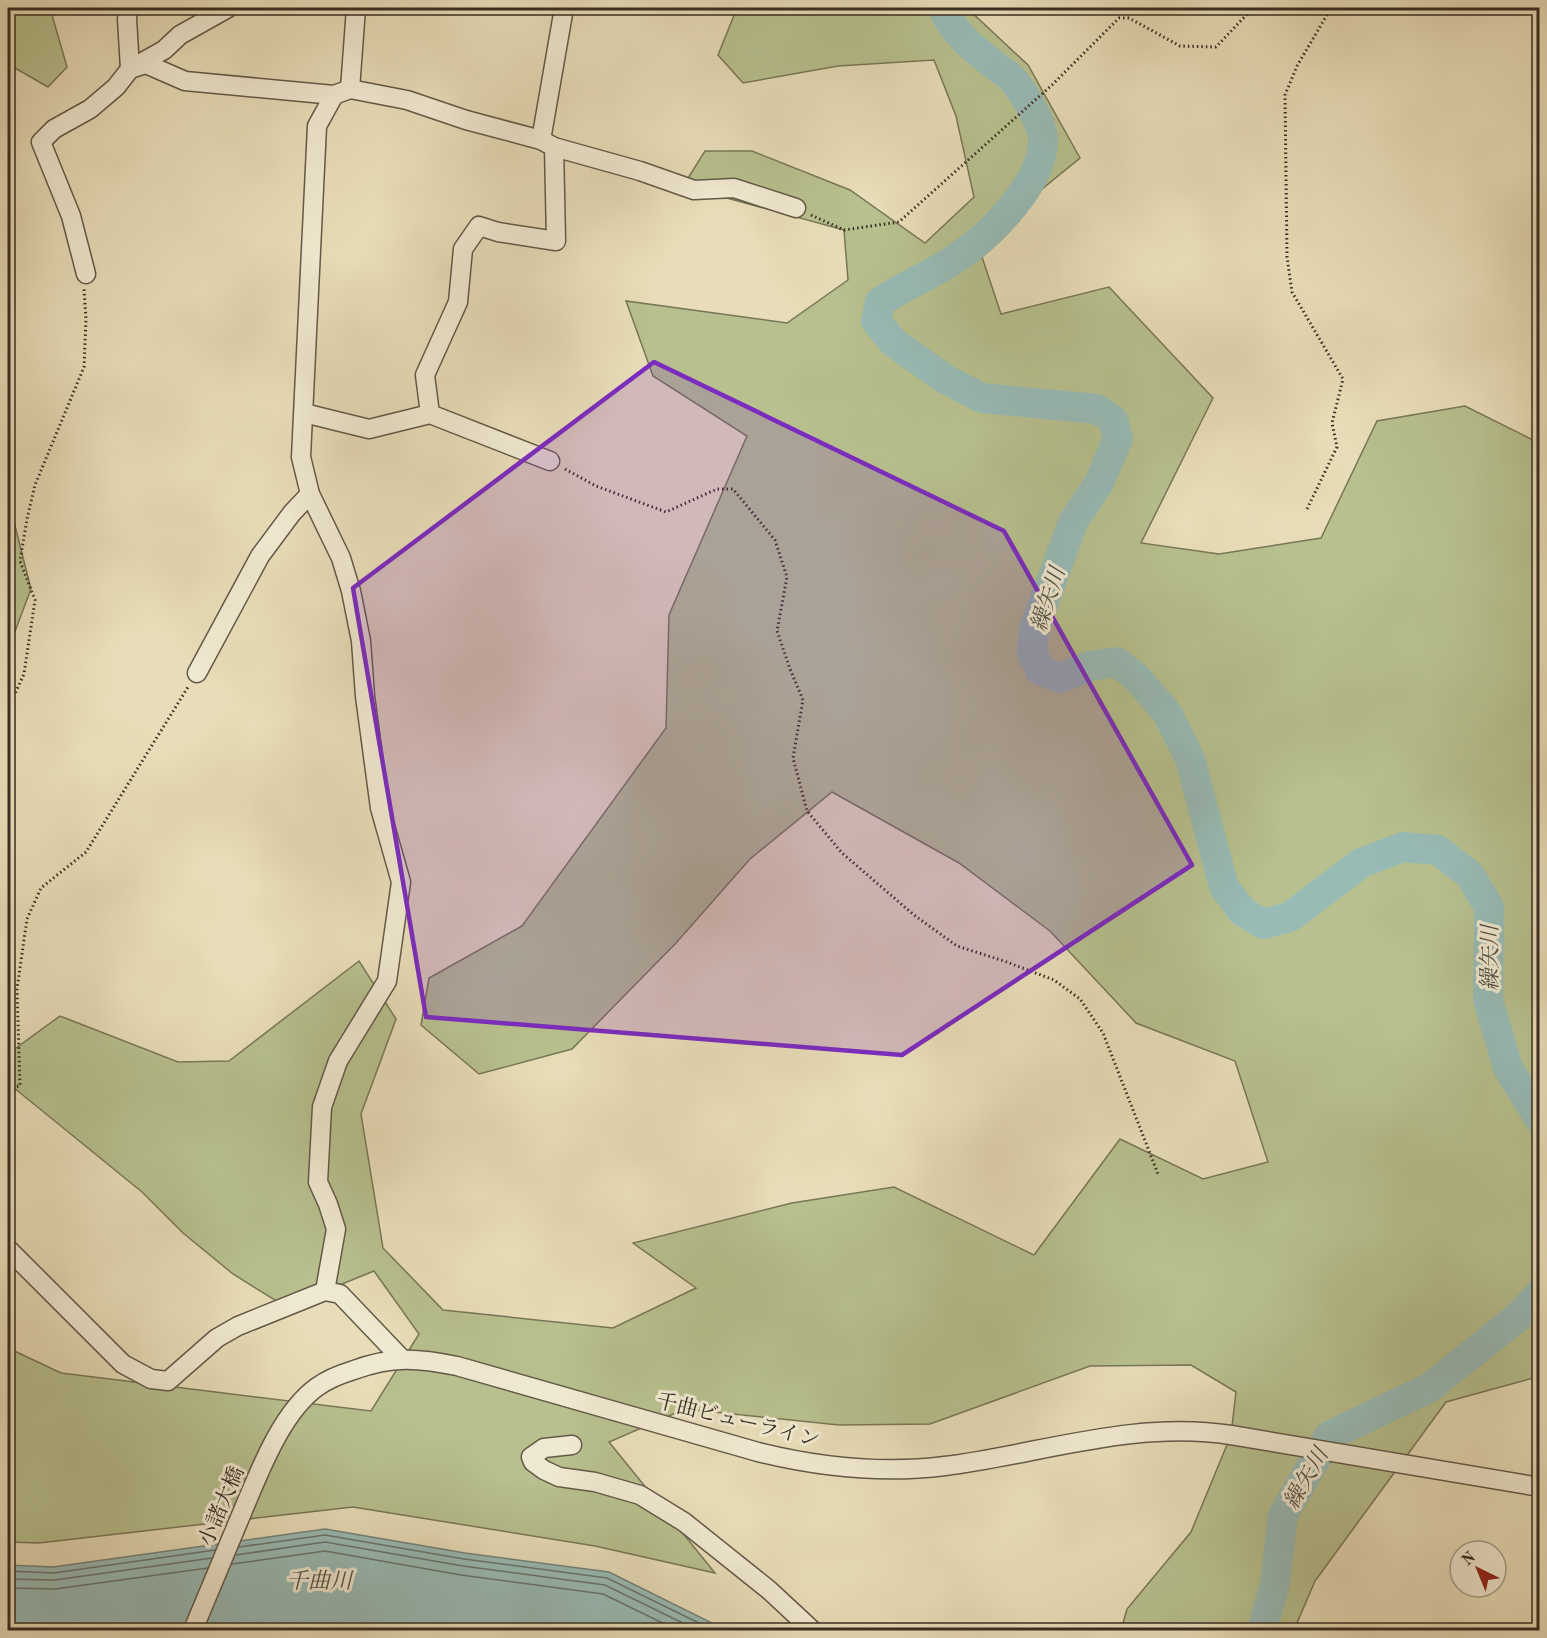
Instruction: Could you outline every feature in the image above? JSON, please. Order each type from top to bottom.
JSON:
[{"type":"street","points":[[128,8],[130,69]]},
{"type":"street","points":[[86,274],[71,216],[41,142],[54,129],[99,102],[116,87],[130,69],[164,50],[180,35],[228,8]]},
{"type":"street","points":[[325,1291],[336,1229],[318,1182],[322,1107],[338,1061],[387,981],[401,882],[380,808],[365,696],[361,641],[351,591],[341,558],[310,494],[301,457],[317,126],[342,92],[356,8]]},
{"type":"street","points":[[429,414],[425,375],[458,302],[463,249],[479,226],[498,232],[556,241],[548,144],[564,8]]},
{"type":"street","points":[[130,69],[146,64],[185,81],[342,92],[407,100],[466,120],[640,171],[694,190],[734,188],[796,208]]},
{"type":"street","points":[[304,413],[369,429],[429,414],[550,461]]},
{"type":"street","points":[[197,673],[260,556],[292,513],[310,494]]},
{"type":"street","points":[[8,1249],[123,1364],[151,1379],[168,1381],[217,1338],[238,1326],[325,1291],[340,1294],[400,1358]]},
{"type":"street","name":"千曲ビューライン","points":[[300,1403],[316,1388],[338,1376],[371,1364],[400,1358],[427,1359],[758,1452],[794,1461],[843,1468],[892,1470],[945,1466],[1094,1438],[1144,1433],[1217,1433],[1539,1487]]},
{"type":"street","name":"小諸大橋","points":[[192,1630],[266,1456],[300,1403]]},
{"type":"street","points":[[572,1445],[544,1448],[531,1457],[533,1462],[544,1470],[560,1477],[595,1482],[640,1495],[684,1522],[769,1590],[812,1630]]},
{"type":"path","points":[[796,208],[844,230],[899,222],[1016,119],[1119,18],[1129,18],[1180,46],[1216,47],[1253,8]]},
{"type":"path","points":[[1307,509],[1337,447],[1332,423],[1343,379],[1292,292],[1287,257],[1285,95],[1297,66],[1331,8]]},
{"type":"path","points":[[8,709],[24,674],[35,600],[20,561],[27,519],[35,485],[84,367],[86,319],[83,287],[86,274]]},
{"type":"path","points":[[550,461],[596,486],[666,512],[717,489],[733,489],[775,540],[786,577],[777,631],[789,669],[803,700],[793,758],[807,811],[842,853],[914,915],[957,946],[1054,980],[1080,999],[1103,1033],[1158,1174]]},
{"type":"path","points":[[8,1088],[20,1086],[17,989],[27,919],[41,888],[86,852],[197,673]]},
{"type":"highlighted area","points":[[654,362],[1004,531],[1192,865],[902,1055],[426,1017],[353,588]]},
{"type":"green space","points":[[8,8],[50,8],[67,67],[48,87],[8,64]]},
{"type":"green space","points":[[737,8],[967,8],[1028,65],[1080,158],[977,242],[1001,314],[1109,287],[1213,398],[1141,543],[1219,554],[1321,538],[1377,421],[1465,406],[1539,443],[1539,1381],[1533,1378],[1446,1402],[1315,1581],[1294,1630],[1121,1630],[1127,1609],[1191,1532],[1231,1435],[1236,1392],[1191,1365],[1090,1366],[930,1424],[839,1425],[685,1409],[609,1442],[715,1573],[595,1546],[353,1507],[39,1543],[8,1542],[8,1348],[61,1373],[371,1411],[419,1334],[374,1271],[286,1307],[233,1274],[183,1233],[142,1192],[8,1083],[8,1054],[60,1016],[178,1062],[229,1061],[359,961],[396,1019],[361,1114],[383,1248],[443,1310],[613,1328],[696,1288],[633,1243],[792,1203],[894,1187],[1034,1255],[1120,1139],[1203,1179],[1268,1162],[1235,1061],[1136,1023],[1050,931],[959,863],[832,792],[750,859],[676,943],[572,1049],[479,1074],[421,1025],[429,978],[522,926],[666,728],[669,615],[747,436],[653,376],[626,301],[787,323],[848,280],[844,230],[683,186],[705,151],[752,151],[850,190],[925,243],[974,197],[956,116],[934,60],[838,66],[743,83],[718,55]]},
{"type":"green space","points":[[8,498],[31,589],[8,650]]},
{"type":"water","name":"千曲川","points":[[325,1529],[465,1553],[609,1572],[712,1623],[718,1630],[8,1630],[8,1565],[53,1567]]},
{"type":"waterway","name":"繰矢川","points":[[943,8],[952,25],[964,39],[1010,77],[1023,93],[1042,131],[1041,155],[1025,190],[998,223],[955,259],[880,302],[876,321],[893,342],[945,379],[982,398],[1097,409],[1113,420],[1118,438],[1099,483],[1073,522],[1034,629],[1032,652],[1040,670],[1060,678],[1090,666],[1117,662],[1136,677],[1167,713],[1190,759],[1224,887],[1242,911],[1263,924],[1290,917],[1361,863],[1403,847],[1438,850],[1470,875],[1489,907],[1488,1000],[1508,1068],[1540,1120]]},
{"type":"waterway","name":"繰矢川","points":[[1262,1630],[1275,1584],[1283,1515],[1329,1436],[1429,1388],[1518,1317],[1540,1293]]}]
